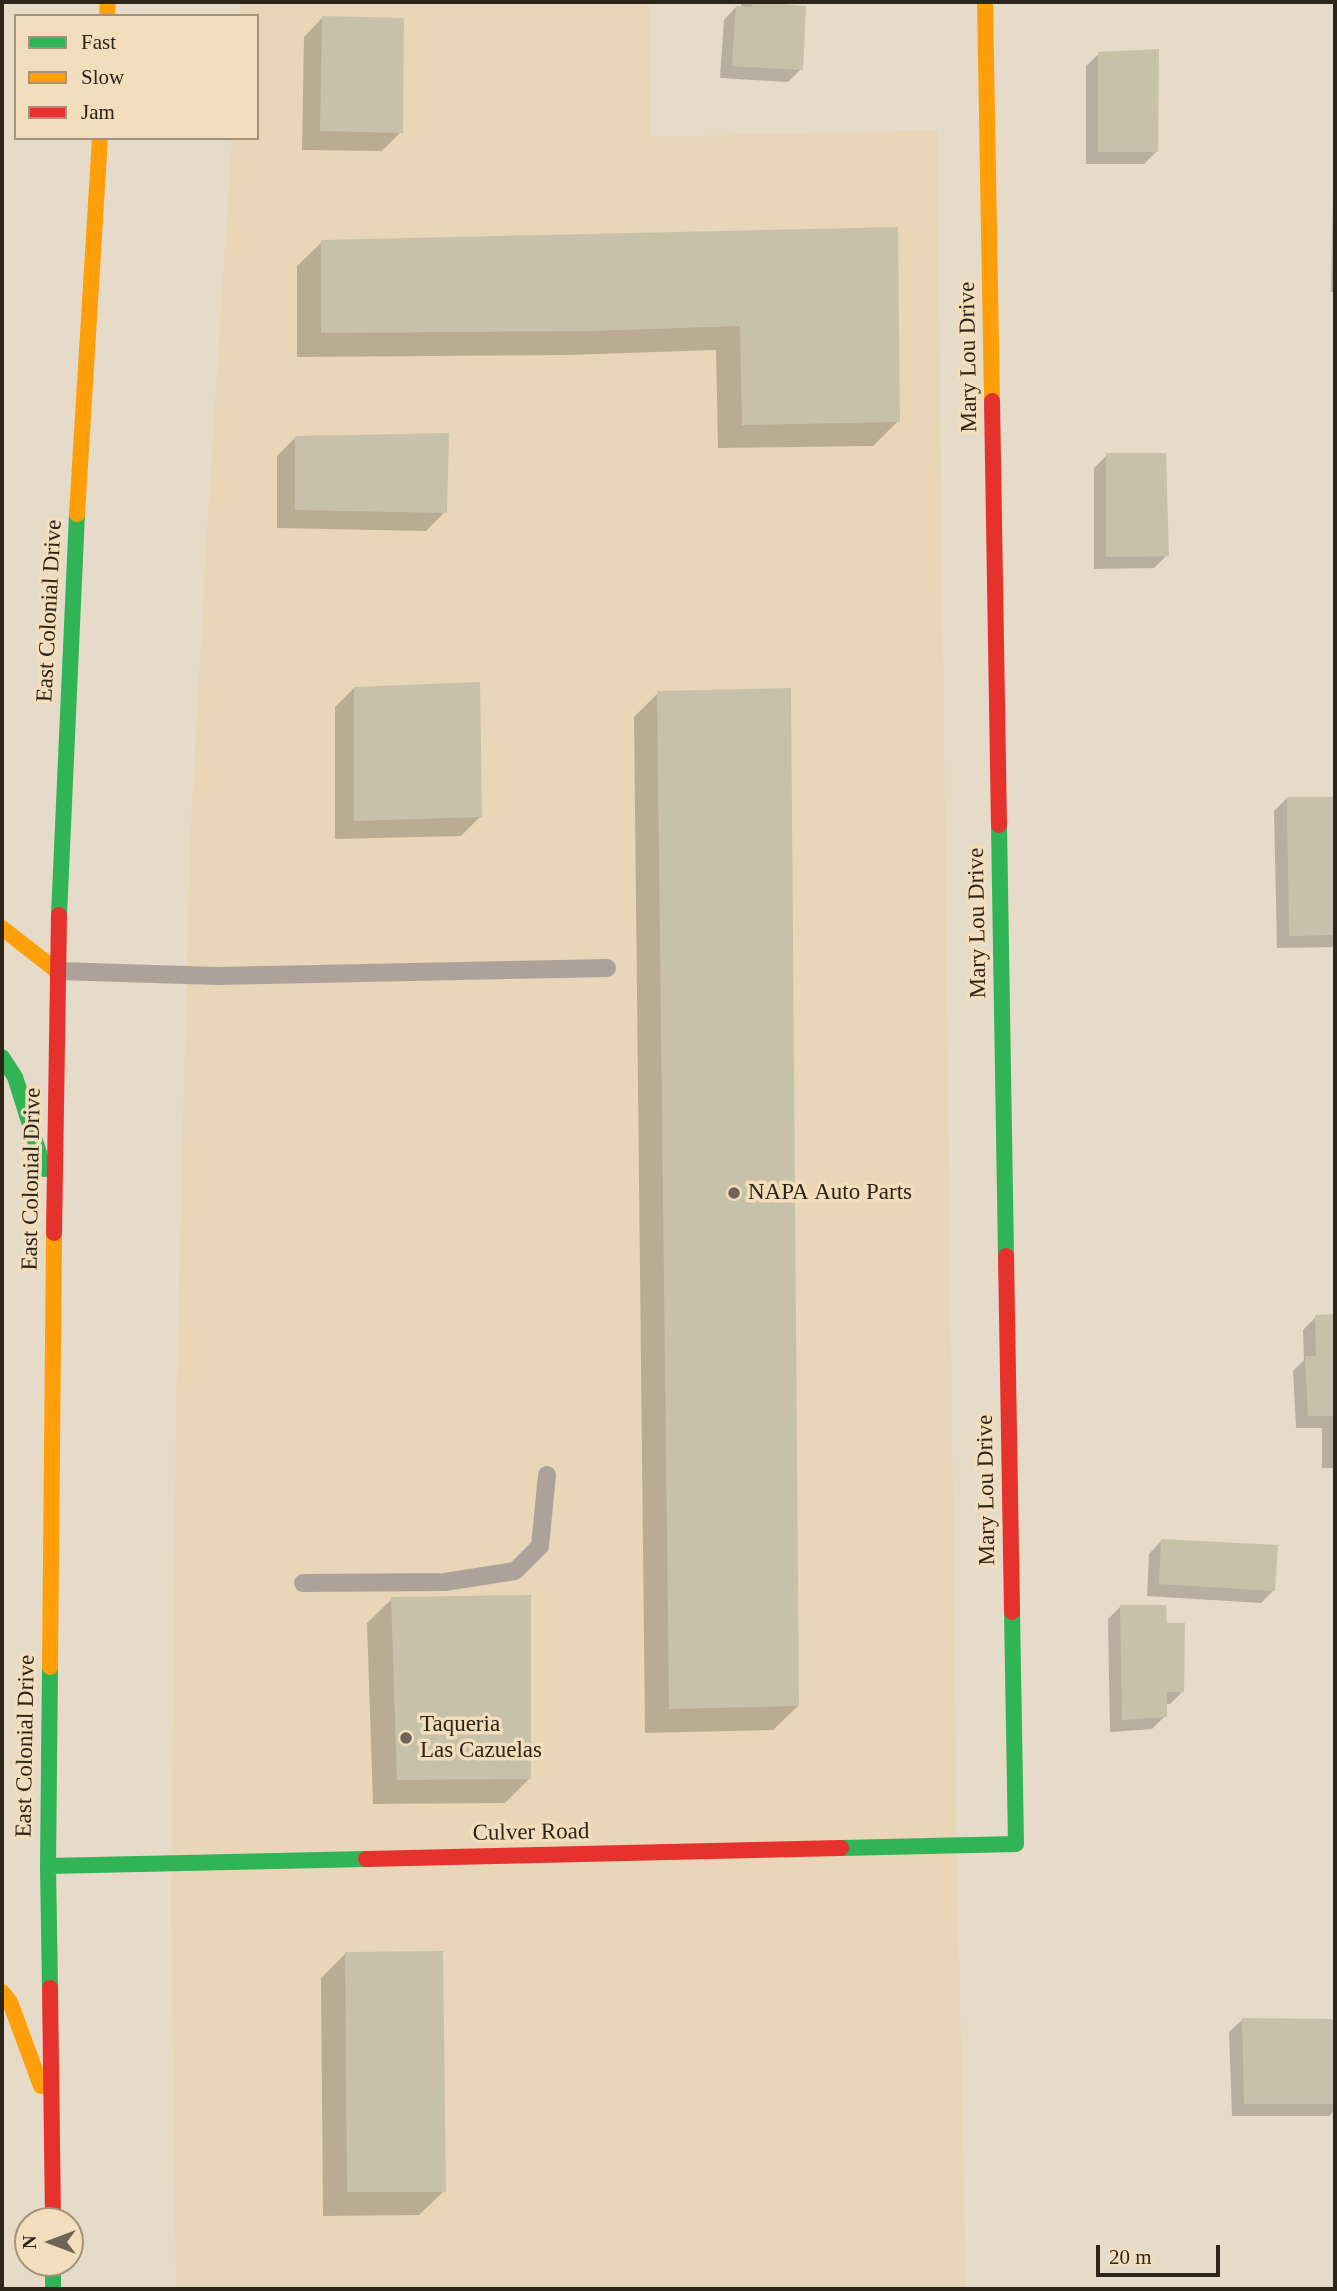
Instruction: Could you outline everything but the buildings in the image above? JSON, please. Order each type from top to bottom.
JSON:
[{"type":"main road","name":"Mary Lou Drive","points":[[985,2],[1016,1844]]},
{"type":"main road","name":"East Colonial Drive","points":[[52,2207],[48,1867],[57,971],[75,539],[100,140]]},
{"type":"main road","points":[[2,928],[57,971]]},
{"type":"main road","points":[[2,1058],[15,1077],[55,1204]]},
{"type":"main road","name":"Culver Road","points":[[48,1867],[1016,1844]]},
{"type":"main road","points":[[2,1992],[10,2002],[51,2115]]},
{"type":"lane","points":[[57,971],[217,976],[607,968]]},
{"type":"lane","points":[[303,1583],[445,1582],[515,1571],[540,1546],[547,1475]]},
{"type":"shaded area","points":[[241,2],[649,2],[651,137],[937,130],[957,1857],[966,2289],[176,2289],[171,1910],[176,1414],[190,843],[232,140],[259,140],[259,14],[240,14]]},
{"type":"traffic: fast","points":[[59,915],[77,514]]},
{"type":"traffic: fast","points":[[999,825],[1006,1256]]},
{"type":"traffic: fast","points":[[2,1057],[15,1077],[44,1169]]},
{"type":"traffic: fast","points":[[841,1848],[1016,1844],[1012,1612]]},
{"type":"traffic: fast","points":[[50,1667],[50,1988]]},
{"type":"traffic: fast","points":[[48,1866],[366,1859]]},
{"type":"traffic: fast","points":[[53,2277],[53,2289]]},
{"type":"traffic: slow","points":[[107,14],[108,2]]},
{"type":"traffic: slow","points":[[985,2],[992,401]]},
{"type":"traffic: slow","points":[[77,514],[100,140]]},
{"type":"traffic: slow","points":[[2,928],[57,971]]},
{"type":"traffic: slow","points":[[50,1667],[54,1233]]},
{"type":"traffic: slow","points":[[2,1992],[10,2002],[41,2086]]},
{"type":"traffic: jam","points":[[992,401],[999,825]]},
{"type":"traffic: jam","points":[[54,1233],[59,915]]},
{"type":"traffic: jam","points":[[1006,1256],[1012,1612]]},
{"type":"traffic: jam","points":[[366,1859],[841,1848]]},
{"type":"traffic: jam","points":[[50,1988],[53,2207]]},
{"type":"place","name":"NAPA Auto Parts","points":[[734,1193]]},
{"type":"place","name":"Taqueria Las Cazuelas","points":[[406,1738]]}]
